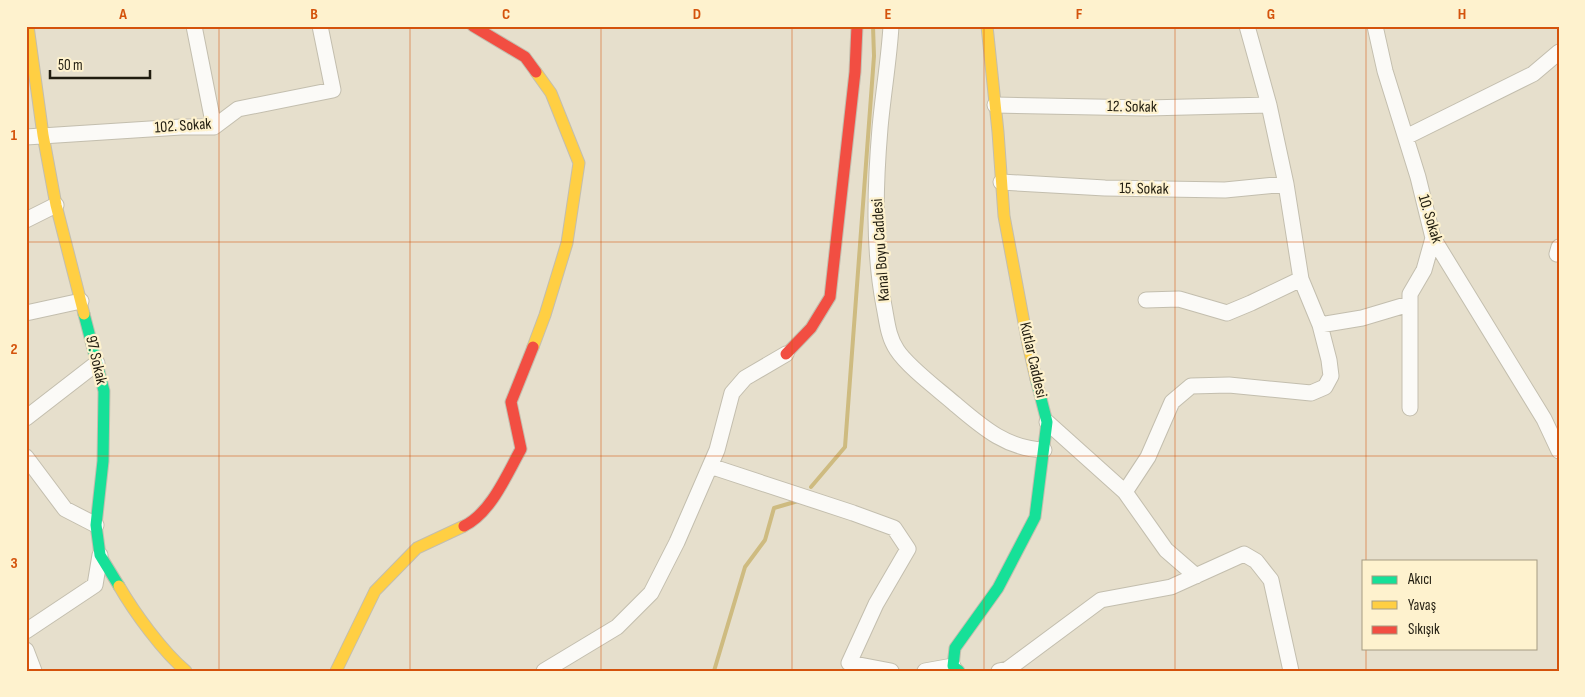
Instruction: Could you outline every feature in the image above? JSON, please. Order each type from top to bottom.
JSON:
[{"type":"street","name":"97. Sokak","points":[[28,26],[43,135],[56,205],[104,391],[103,461],[96,525],[100,555],[130,605],[176,663],[186,671]]},
{"type":"street","points":[[194,26],[214,126]]},
{"type":"street","name":"102. Sokak","points":[[26,137],[214,126],[238,109],[333,90],[320,26]]},
{"type":"street","points":[[336,671],[376,591],[417,548],[470,523],[492,501],[521,449],[511,402],[545,314],[567,243],[579,163],[551,93],[525,57],[473,26]]},
{"type":"street","points":[[544,671],[617,627],[651,593],[677,542],[717,450],[732,393],[746,378],[786,354],[807,335],[821,316],[830,297],[855,72],[856,26]]},
{"type":"street","name":"Kanal Boyu Caddesi","points":[[891,26],[880,129],[876,210],[880,283],[890,336],[897,351],[912,366],[966,413],[1002,440],[1027,450],[1046,437]]},
{"type":"street","name":"Kutlar Caddesi","points":[[956,668],[955,648],[998,588],[1035,517],[1046,437],[1004,216],[987,26]]},
{"type":"street","points":[[1124,492],[1148,457],[1172,402],[1190,386],[1229,385],[1311,393],[1325,387],[1331,376],[1320,325],[1301,279],[1286,184],[1269,105],[1247,26]]},
{"type":"street","name":"10. Sokak","points":[[1375,26],[1385,71],[1418,177],[1432,238],[1544,418],[1559,452]]},
{"type":"street","points":[[1406,137],[1533,74],[1559,52]]},
{"type":"street","name":"12. Sokak","points":[[995,105],[1147,108],[1269,105]]},
{"type":"street","name":"15. Sokak","points":[[1001,182],[1105,188],[1225,190],[1286,184]]},
{"type":"street","points":[[26,220],[56,205]]},
{"type":"street","points":[[1410,408],[1410,294],[1424,270],[1432,238]]},
{"type":"street","points":[[1146,300],[1179,299],[1227,313],[1301,279]]},
{"type":"street","points":[[26,314],[81,300]]},
{"type":"street","points":[[1320,325],[1362,318],[1410,304]]},
{"type":"street","points":[[26,418],[97,362]]},
{"type":"street","points":[[1046,437],[1067,440],[1124,492],[1166,550],[1196,576]]},
{"type":"street","points":[[26,457],[65,508],[96,525]]},
{"type":"street","points":[[710,466],[894,528],[908,549],[876,604],[846,667],[891,671]]},
{"type":"street","points":[[999,671],[1008,669],[1101,600],[1171,587],[1244,554],[1256,561],[1270,580],[1291,671]]},
{"type":"street","points":[[26,631],[95,585],[100,555]]},
{"type":"street","points":[[26,650],[34,671]]},
{"type":"street","points":[[925,671],[956,668]]},
{"type":"waterway","points":[[811,487],[845,447],[874,56],[873,26]]},
{"type":"waterway","points":[[714,671],[745,567],[765,540],[774,508],[798,501]]},
{"type":"traffic: fast","points":[[84,314],[104,391],[103,461],[96,525],[100,555],[119,586]]},
{"type":"traffic: fast","points":[[959,671],[953,666],[955,648],[998,588],[1035,517],[1047,422],[1036,379]]},
{"type":"traffic: slow","points":[[28,26],[43,135],[56,205],[84,314]]},
{"type":"traffic: slow","points":[[987,26],[998,132],[1004,216],[1036,379]]},
{"type":"traffic: slow","points":[[533,347],[567,243],[579,163],[551,93],[536,72]]},
{"type":"traffic: slow","points":[[336,671],[375,591],[417,548],[464,526]]},
{"type":"traffic: slow","points":[[119,586],[150,631],[186,671]]},
{"type":"traffic: jam","points":[[473,26],[525,57],[536,72]]},
{"type":"traffic: jam","points":[[786,354],[811,328],[830,297],[855,72],[857,26]]},
{"type":"traffic: jam","points":[[464,526],[474,520],[490,503],[521,449],[511,402],[533,347]]}]
